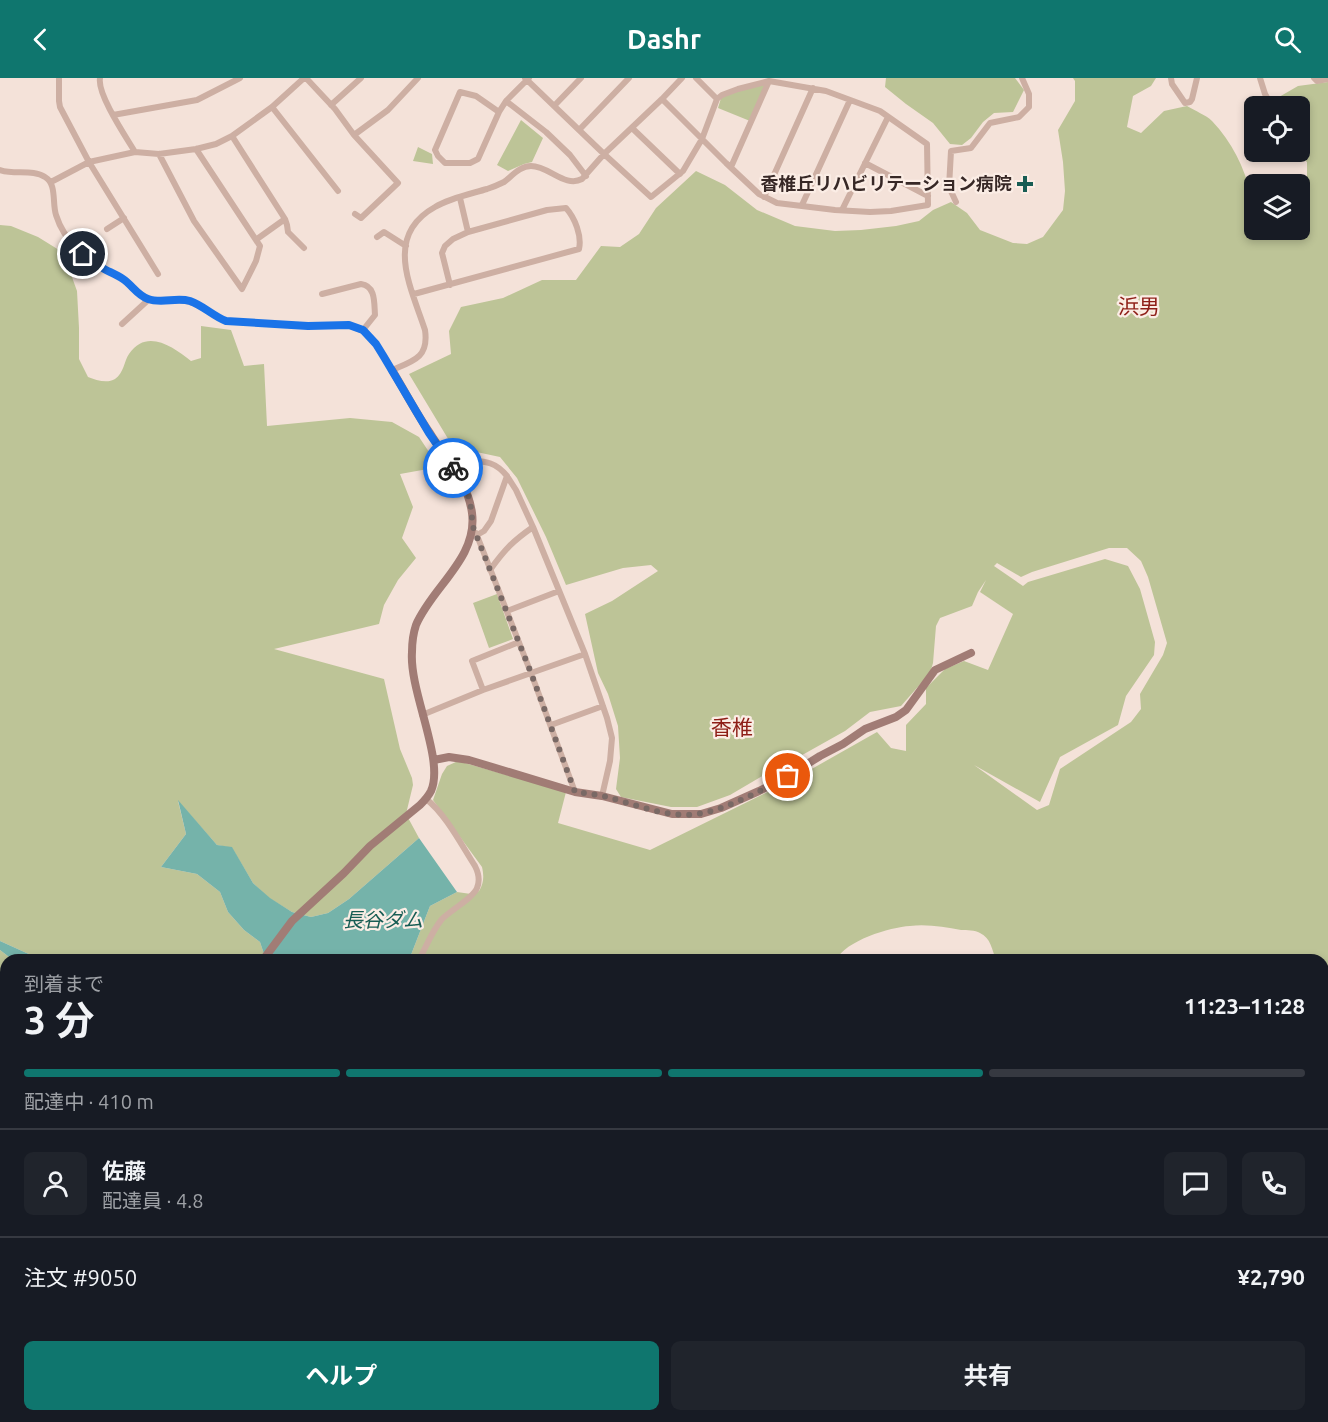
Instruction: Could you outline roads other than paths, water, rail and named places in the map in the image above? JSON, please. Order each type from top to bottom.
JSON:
[{"type":"street","points":[[59,78],[60,107],[89,162],[158,274]]},
{"type":"street","points":[[100,78],[100,86],[113,115],[135,152]]},
{"type":"street","points":[[113,115],[197,100],[240,78]]},
{"type":"street","points":[[51,182],[89,162],[135,152],[159,154],[216,144],[232,136],[272,107],[305,78],[398,183],[361,218],[355,214]]},
{"type":"street","points":[[331,105],[360,78]]},
{"type":"street","points":[[354,135],[388,110],[418,78]]},
{"type":"street","points":[[554,106],[581,78]]},
{"type":"street","points":[[579,130],[629,78]]},
{"type":"street","points":[[392,370],[417,359],[423,352],[426,339],[405,269],[404,258],[412,228],[419,219],[435,207],[498,185],[526,167],[542,168],[564,179],[577,182],[586,176],[604,154],[682,78]]},
{"type":"street","points":[[696,78],[717,99]]},
{"type":"street","points":[[956,202],[949,187],[951,152],[971,148],[990,123],[1019,117],[1029,107],[1029,93],[1022,78]]},
{"type":"street","points":[[1171,78],[1172,84],[1185,103],[1192,99],[1197,78]]},
{"type":"street","points":[[1260,78],[1266,96]]},
{"type":"street","points":[[1314,78],[1317,81],[1328,79]]},
{"type":"street","points":[[499,112],[476,96],[460,92],[435,150],[438,156],[445,163],[470,163],[478,159],[499,112],[527,79],[651,197],[686,167],[702,139],[717,99],[722,95],[770,81],[813,88],[880,111],[927,144],[928,205],[891,211],[842,210],[777,203],[759,194],[702,139],[662,99]]},
{"type":"street","points":[[731,167],[770,81]]},
{"type":"street","points":[[764,197],[813,88]]},
{"type":"street","points":[[802,205],[850,100]]},
{"type":"street","points":[[506,101],[546,132],[570,155],[586,176]]},
{"type":"street","points":[[272,107],[338,191]]},
{"type":"street","points":[[842,210],[888,117]]},
{"type":"street","points":[[632,128],[680,174]]},
{"type":"street","points":[[232,136],[285,219],[288,232],[304,248]]},
{"type":"street","points":[[159,154],[194,221],[242,289],[256,261],[260,246],[196,149]]},
{"type":"street","points":[[865,163],[928,196]]},
{"type":"street","points":[[0,170],[43,176],[51,182],[55,213],[60,226],[76,248],[124,280],[147,299],[187,301],[226,321],[308,326],[349,325],[363,330],[376,344],[429,433],[461,479],[470,500],[475,531],[575,792]]},
{"type":"street","points":[[460,198],[468,232]]},
{"type":"street","points":[[414,294],[450,285],[579,249],[580,244],[573,218],[566,208],[547,210],[468,232],[453,239],[445,246],[442,254],[450,285]]},
{"type":"street","points":[[107,229],[124,218]]},
{"type":"street","points":[[257,239],[285,219]]},
{"type":"street","points":[[377,237],[384,232],[406,246]]},
{"type":"street","points":[[322,294],[361,284],[372,289],[375,315],[363,330]]},
{"type":"street","points":[[122,324],[147,299]]},
{"type":"street","points":[[444,455],[463,460],[487,462],[500,468],[516,490],[585,654],[603,705],[612,738],[610,761],[602,796]]},
{"type":"street","points":[[475,531],[484,531],[491,521],[507,476]]},
{"type":"street","points":[[490,570],[512,542],[533,527]]},
{"type":"street","points":[[267,954],[292,921],[370,846],[426,799],[432,790],[434,760],[412,666],[413,636],[427,604],[465,553],[475,531]]},
{"type":"street","points":[[507,611],[559,591]]},
{"type":"street","points":[[483,690],[472,660],[519,642]]},
{"type":"street","points":[[434,760],[449,758],[469,760],[575,792],[602,796],[672,814],[701,814],[722,808],[759,791],[866,729],[896,717],[906,710],[935,670],[971,653]]},
{"type":"street","points":[[422,715],[483,690],[585,654]]},
{"type":"street","points":[[551,725],[603,705]]},
{"type":"street","points":[[422,954],[441,920],[476,891],[479,878],[475,866],[447,823],[433,804],[426,799]]},
{"type":"water","name":"長谷ダム","points":[[178,800],[217,845],[232,847],[253,883],[270,898],[292,912],[311,917],[328,913],[349,899],[419,838],[457,892],[430,906],[411,954],[264,954],[260,942],[244,930],[228,912],[220,892],[197,874],[161,867],[186,834]]},
{"type":"water","points":[[0,941],[29,954],[5,954],[0,950]]},
{"type":"place","name":"香椎丘リハビリテーション病院","points":[[1025,184]]},
{"type":"district","name":"浜男","points":[[1139,307]]},
{"type":"district","name":"香椎","points":[[732,728]]}]
